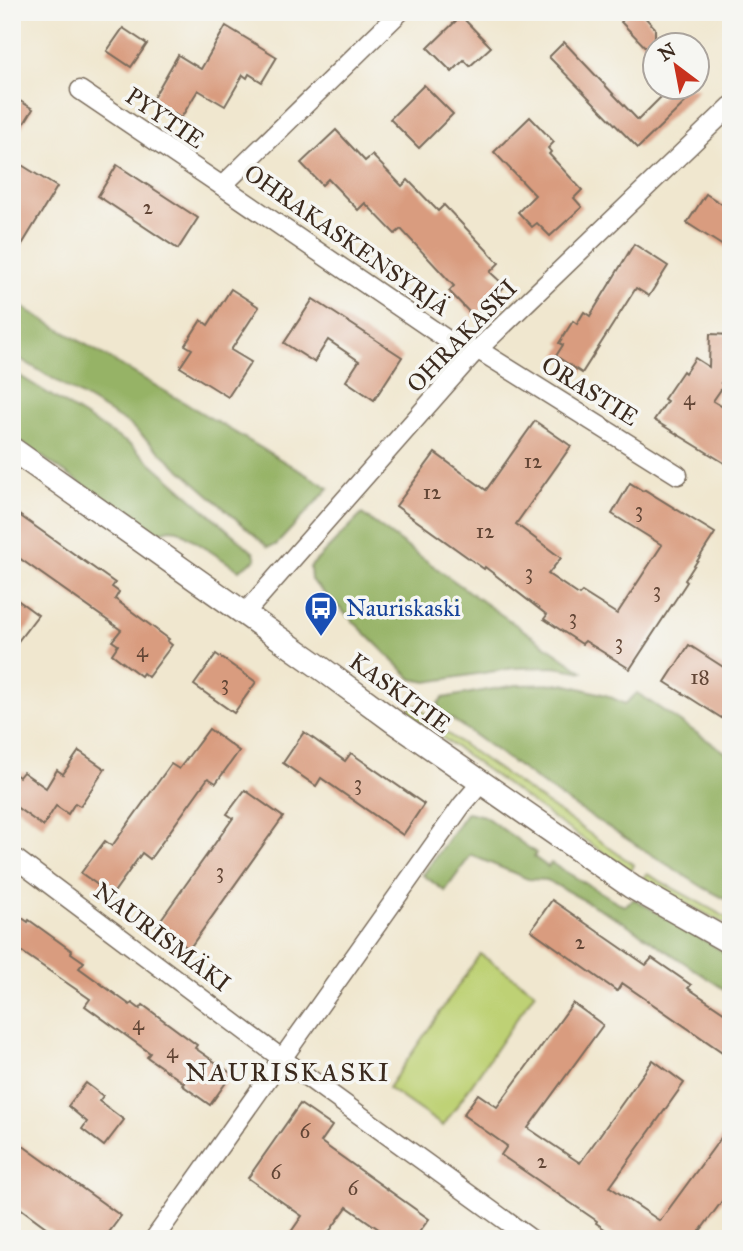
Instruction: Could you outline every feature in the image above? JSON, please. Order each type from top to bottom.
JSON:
[{"type":"street","name":"OHRAKASKENSYRJÄ","points":[[400,12],[222,186],[474,353]]},
{"type":"street","name":"PYYTIE","points":[[80,90],[222,186]]},
{"type":"street","name":"OHRAKASKI","points":[[244,614],[474,353],[731,107]]},
{"type":"street","name":"ORASTIE","points":[[474,353],[678,475]]},
{"type":"street","name":"KASKITIE","points":[[12,450],[632,887],[731,943]]},
{"type":"street","points":[[154,1239],[462,804],[482,782]]},
{"type":"street","name":"NAURISMÄKI","points":[[12,856],[281,1058],[531,1239]]},
{"type":"green space","points":[[12,301],[329,488],[276,545],[268,547],[130,425],[12,354]]},
{"type":"green space","points":[[12,371],[132,446],[254,553],[256,559],[239,570],[178,530],[170,529],[154,534],[12,436]]},
{"type":"green space","points":[[362,514],[584,672],[554,667],[514,668],[427,682],[412,679],[311,580],[310,567]]},
{"type":"green space","points":[[564,684],[606,695],[625,704],[637,693],[731,756],[731,902],[704,888],[562,798],[441,711],[438,703],[443,698],[516,685]]},
{"type":"green space","points":[[417,705],[438,727],[634,865],[631,871],[561,824],[407,712]]},
{"type":"green space","points":[[467,812],[484,816],[536,853],[534,857],[548,867],[551,863],[624,906],[634,899],[731,956],[731,994],[622,921],[547,880],[528,879],[471,855],[445,891],[423,875]]},
{"type":"green space","points":[[647,874],[731,920],[731,927],[643,878]]},
{"type":"green space","points":[[480,954],[535,992],[443,1126],[388,1088]]},
{"type":"building","points":[[630,12],[640,12],[655,28],[655,32],[642,32],[642,44],[621,22]]},
{"type":"building","points":[[461,16],[491,47],[470,66],[464,60],[452,72],[428,48]]},
{"type":"building","points":[[226,26],[277,57],[262,82],[249,74],[247,78],[243,75],[225,106],[198,90],[181,118],[152,100],[178,55],[201,69]]},
{"type":"building","points":[[123,28],[147,44],[131,67],[107,51]]},
{"type":"building","points":[[564,42],[638,120],[656,102],[686,102],[638,148],[549,57]]},
{"type":"building","points":[[424,85],[453,114],[419,148],[390,119]]},
{"type":"building","points":[[12,96],[33,109],[12,143]]},
{"type":"building","points":[[530,117],[554,142],[548,148],[551,152],[549,154],[582,190],[574,198],[582,207],[550,236],[537,223],[532,227],[518,212],[535,195],[494,152]]},
{"type":"building","points":[[336,130],[365,161],[372,155],[402,186],[408,180],[438,211],[444,205],[499,263],[490,272],[505,286],[474,317],[449,291],[454,286],[401,229],[395,234],[365,203],[358,210],[328,179],[322,185],[301,163]]},
{"type":"building","points":[[12,159],[57,187],[12,261]]},
{"type":"building","points":[[117,165],[198,218],[178,249],[98,196]]},
{"type":"building","points":[[706,194],[731,210],[731,251],[687,223]]},
{"type":"building","points":[[634,244],[668,266],[649,296],[636,288],[582,373],[556,356],[563,345],[559,343],[573,321],[577,324],[584,312],[590,316]]},
{"type":"building","points":[[231,289],[259,307],[231,350],[251,362],[228,397],[180,367],[192,349],[185,345],[201,320],[208,325]]},
{"type":"building","points":[[313,299],[402,357],[374,400],[346,381],[359,361],[328,340],[314,362],[284,343]]},
{"type":"building","points":[[710,334],[731,335],[731,369],[713,401],[731,412],[731,467],[654,420],[667,401],[664,399],[695,358],[709,367]]},
{"type":"building","points":[[535,421],[571,446],[516,524],[561,558],[548,574],[579,595],[582,592],[617,614],[662,545],[612,514],[630,483],[715,533],[685,580],[687,582],[630,669],[585,641],[582,644],[544,619],[547,615],[485,567],[484,569],[396,506],[435,453],[486,490]]},
{"type":"building","points":[[12,510],[115,583],[112,587],[119,592],[115,599],[169,639],[167,641],[172,645],[148,677],[143,673],[141,676],[112,654],[118,645],[112,641],[121,630],[12,553]]},
{"type":"building","points":[[12,596],[38,615],[12,649]]},
{"type":"building","points":[[689,645],[731,672],[731,724],[665,682]]},
{"type":"building","points":[[216,654],[256,682],[234,713],[194,685]]},
{"type":"building","points":[[209,729],[239,751],[216,783],[208,778],[150,859],[142,853],[112,895],[81,873],[105,841],[112,846],[171,764],[179,769]]},
{"type":"building","points":[[304,732],[345,761],[351,753],[424,804],[403,835],[321,778],[316,786],[283,763]]},
{"type":"building","points":[[79,751],[105,769],[80,806],[75,803],[68,814],[56,806],[43,826],[12,804],[12,772],[19,777],[23,772],[46,788],[57,770],[63,774]]},
{"type":"building","points":[[245,790],[283,817],[189,949],[157,925],[233,818],[227,814]]},
{"type":"building","points":[[552,900],[646,965],[652,958],[691,985],[688,988],[731,1017],[731,1058],[622,983],[617,991],[531,930]]},
{"type":"building","points":[[12,911],[72,951],[71,953],[84,962],[79,968],[130,1005],[132,1003],[140,1009],[143,1005],[197,1045],[195,1048],[232,1074],[210,1105],[147,1057],[150,1053],[85,1006],[90,999],[12,945]]},
{"type":"building","points":[[573,1003],[603,1025],[528,1128],[580,1163],[653,1060],[684,1083],[610,1187],[660,1221],[731,1124],[731,1189],[694,1239],[619,1239],[501,1155],[507,1146],[463,1115],[478,1094],[497,1107]]},
{"type":"building","points":[[86,1083],[103,1096],[99,1101],[124,1120],[104,1146],[82,1129],[87,1122],[68,1106]]},
{"type":"building","points":[[300,1104],[332,1126],[321,1142],[429,1219],[414,1239],[393,1239],[347,1207],[324,1239],[286,1239],[302,1216],[248,1178]]},
{"type":"building","points":[[12,1138],[121,1216],[104,1239],[62,1239],[12,1202]]},
{"type":"place","name":"Nauriskaski","points":[[321,638]]},
{"type":"district","name":"NAURISKASKI","points":[[288,1072]]}]
